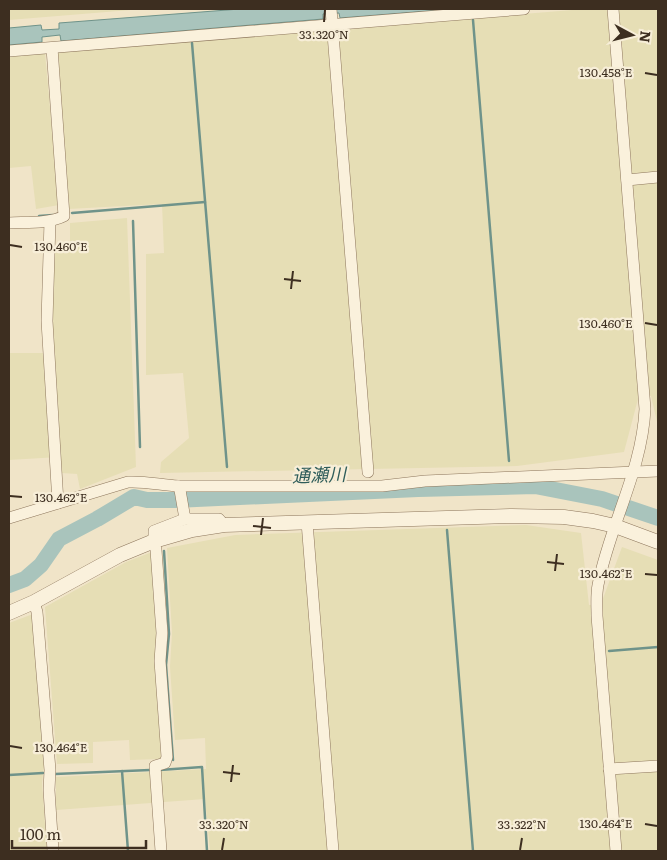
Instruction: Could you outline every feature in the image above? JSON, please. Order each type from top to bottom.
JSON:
[{"type":"street","points":[[9,51],[52,48],[332,16],[524,9]]},
{"type":"street","points":[[613,9],[645,409],[644,428],[634,473],[607,549],[598,587],[597,616],[616,851]]},
{"type":"street","points":[[332,16],[368,472]]},
{"type":"street","points":[[9,223],[50,221],[64,216],[52,48]]},
{"type":"street","points":[[627,180],[658,177]]},
{"type":"street","points":[[50,221],[47,321],[58,503]]},
{"type":"street","points":[[9,518],[128,482],[148,482],[178,488],[382,486],[425,481],[658,471]]},
{"type":"street","points":[[178,488],[185,517]]},
{"type":"street","points":[[9,612],[34,602],[120,555],[154,541],[192,530],[224,525],[532,516],[564,517],[616,522],[658,542]]},
{"type":"street","points":[[161,851],[155,766],[165,763],[166,756],[160,661],[162,633],[154,530],[185,517],[219,519],[224,525]]},
{"type":"street","points":[[307,522],[333,851]]},
{"type":"street","points":[[34,602],[37,612],[50,770],[49,790],[53,851]]},
{"type":"street","points":[[609,769],[658,766]]},
{"type":"shaded area","points":[[9,9],[143,9],[9,20]]},
{"type":"shaded area","points":[[584,9],[658,9],[658,426],[651,396],[638,399],[624,452],[517,466],[160,473],[161,462],[189,438],[183,373],[146,375],[146,254],[164,253],[162,204],[68,209],[56,52]]},
{"type":"shaded area","points":[[45,53],[59,205],[36,209],[31,166],[9,168],[9,56]]},
{"type":"shaded area","points":[[127,218],[136,467],[80,489],[77,474],[61,473],[59,457],[9,460],[9,353],[51,353],[52,252],[70,252],[70,223]]},
{"type":"shaded area","points":[[526,525],[581,533],[589,605],[601,604],[622,547],[658,560],[658,851],[210,851],[205,799],[56,810],[56,777],[206,769],[205,738],[175,740],[170,667],[172,633],[167,548],[235,535]]},
{"type":"shaded area","points":[[152,552],[158,636],[157,660],[161,759],[130,760],[129,740],[93,742],[93,763],[57,764],[45,607],[126,562]]},
{"type":"shaded area","points":[[33,614],[44,765],[42,783],[47,851],[9,851],[9,623]]},
{"type":"water","points":[[240,9],[452,9],[340,18],[339,13],[323,14],[323,19],[61,41],[60,35],[42,37],[42,42],[9,45],[9,28],[41,25],[42,30],[59,29],[59,23]]},
{"type":"waterway","points":[[473,20],[509,461]]},
{"type":"waterway","points":[[192,43],[227,467]]},
{"type":"waterway","points":[[72,213],[205,202]]},
{"type":"waterway","points":[[39,216],[53,215]]},
{"type":"waterway","points":[[133,221],[140,447]]},
{"type":"waterway","name":"通瀬川","points":[[9,585],[25,579],[41,565],[59,539],[134,497],[147,500],[175,500],[418,489],[535,486],[602,499],[658,518]]},
{"type":"waterway","points":[[447,530],[473,851]]},
{"type":"waterway","points":[[164,551],[169,634],[166,665],[173,760]]},
{"type":"waterway","points":[[609,651],[658,647]]},
{"type":"waterway","points":[[160,770],[202,767],[207,851]]},
{"type":"waterway","points":[[55,774],[150,770]]},
{"type":"waterway","points":[[122,771],[128,851]]},
{"type":"waterway","points":[[9,775],[43,773]]}]
